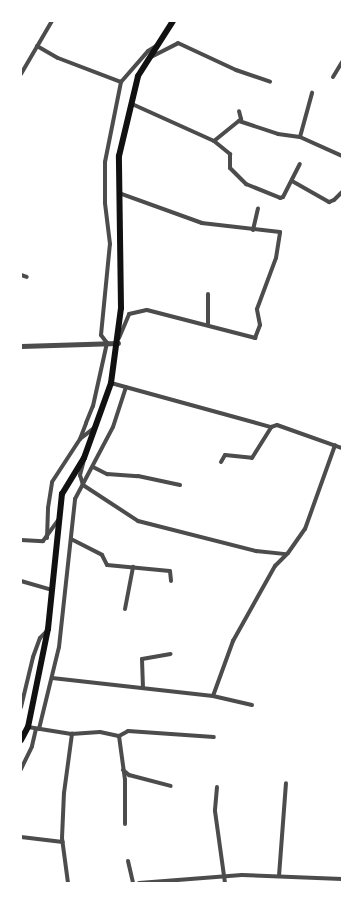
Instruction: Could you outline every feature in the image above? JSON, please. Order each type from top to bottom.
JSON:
[{"type":"main road","points":[[21,740],[28,727],[48,629],[62,494],[84,458],[97,426],[111,383],[118,343],[121,308],[119,156],[138,76],[173,21]]},
{"type":"street","points":[[21,74],[52,21]]},
{"type":"street","points":[[150,57],[178,43],[236,70],[270,82]]},
{"type":"street","points":[[47,538],[48,508],[52,482],[80,439],[93,406],[106,343],[101,335],[110,244],[105,203],[105,162],[121,82],[148,51],[158,45]]},
{"type":"street","points":[[37,46],[58,58],[121,82]]},
{"type":"street","points":[[333,77],[342,62]]},
{"type":"street","points":[[300,137],[312,93]]},
{"type":"street","points":[[132,104],[214,141],[230,154],[230,168],[246,184],[282,198],[300,164]]},
{"type":"street","points":[[239,111],[239,121]]},
{"type":"street","points":[[214,141],[239,121]]},
{"type":"street","points":[[239,121],[278,134],[300,137],[342,156]]},
{"type":"street","points":[[292,181],[329,202],[334,200],[342,192]]},
{"type":"street","points":[[21,346],[118,343],[128,314],[147,310],[257,336],[260,323],[256,316],[257,309],[276,258],[280,232],[202,223],[119,193]]},
{"type":"street","points":[[254,230],[258,209]]},
{"type":"street","points":[[21,275],[27,277]]},
{"type":"street","points":[[208,294],[208,325]]},
{"type":"street","points":[[111,383],[271,427],[277,425],[342,448]]},
{"type":"street","points":[[21,769],[38,729],[59,647],[75,499],[113,427],[126,387]]},
{"type":"street","points":[[80,439],[97,426]]},
{"type":"street","points":[[221,462],[225,455],[252,458],[271,427]]},
{"type":"street","points":[[213,696],[229,648],[275,566],[305,529],[336,445]]},
{"type":"street","points":[[84,458],[80,475],[83,485],[146,524],[256,551],[286,554]]},
{"type":"street","points":[[93,467],[107,474],[138,476],[180,485]]},
{"type":"street","points":[[21,540],[36,542],[47,538],[60,517]]},
{"type":"street","points":[[71,539],[102,555],[107,565],[170,571],[170,581]]},
{"type":"street","points":[[125,609],[133,567]]},
{"type":"street","points":[[21,581],[52,590]]},
{"type":"street","points":[[21,707],[33,657],[40,638],[48,629]]},
{"type":"street","points":[[143,688],[142,659],[171,654]]},
{"type":"street","points":[[52,678],[213,696],[252,705]]},
{"type":"street","points":[[28,727],[72,734],[100,732],[118,736],[128,732],[214,737]]},
{"type":"street","points":[[68,883],[63,842],[64,792],[72,734]]},
{"type":"street","points":[[118,736],[125,780],[125,824]]},
{"type":"street","points":[[123,769],[129,775],[171,786]]},
{"type":"street","points":[[279,876],[286,783]]},
{"type":"street","points":[[217,787],[215,811],[225,883]]},
{"type":"street","points":[[21,837],[63,842]]},
{"type":"street","points":[[128,861],[132,883]]},
{"type":"street","points":[[139,883],[224,876],[279,876],[342,879]]}]
